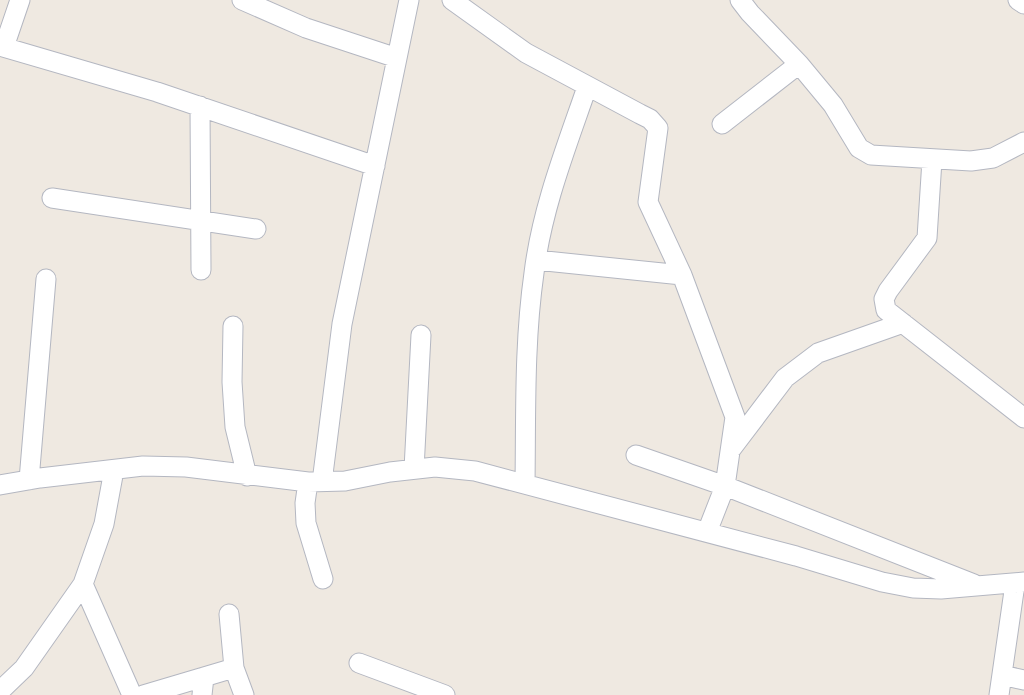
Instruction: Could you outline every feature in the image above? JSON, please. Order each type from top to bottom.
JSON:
[{"type":"street","points":[[20,0],[2,46],[200,106],[375,166]]},
{"type":"street","points":[[242,0],[306,28],[397,58]]},
{"type":"street","points":[[323,579],[306,523],[305,503],[315,482],[342,324],[409,0]]},
{"type":"street","points":[[452,0],[526,53],[640,114],[658,128],[648,202],[682,275],[736,417],[725,486],[707,532]]},
{"type":"street","points":[[740,0],[750,13],[799,64],[833,105],[859,148],[871,155],[932,160],[972,161],[993,158],[1024,142]]},
{"type":"street","points":[[1018,0],[1024,4]]},
{"type":"street","points":[[722,124],[799,64]]},
{"type":"street","points":[[525,484],[528,353],[536,260],[552,185],[587,87]]},
{"type":"street","points":[[200,106],[201,270]]},
{"type":"street","points":[[932,160],[927,238],[888,291],[884,299],[886,310],[1024,418]]},
{"type":"street","points":[[52,198],[256,229]]},
{"type":"street","points":[[536,260],[682,275]]},
{"type":"street","points":[[29,480],[46,280]]},
{"type":"street","points":[[731,449],[786,378],[818,353],[903,323]]},
{"type":"street","points":[[232,326],[232,382],[235,427],[247,476]]},
{"type":"street","points":[[414,469],[421,335]]},
{"type":"street","points":[[636,455],[725,486],[981,586]]},
{"type":"street","points":[[0,485],[143,466],[186,467],[247,476],[315,482],[345,480],[390,472],[435,467],[475,471],[796,556],[882,582],[913,588],[1020,583],[999,695]]},
{"type":"street","points":[[0,691],[24,668],[83,584],[104,524],[114,470]]},
{"type":"street","points":[[83,584],[132,695]]},
{"type":"street","points":[[228,614],[234,668],[244,695]]},
{"type":"street","points":[[359,663],[445,695]]},
{"type":"street","points":[[144,695],[203,686],[234,668]]},
{"type":"street","points":[[1002,675],[1024,680]]}]
